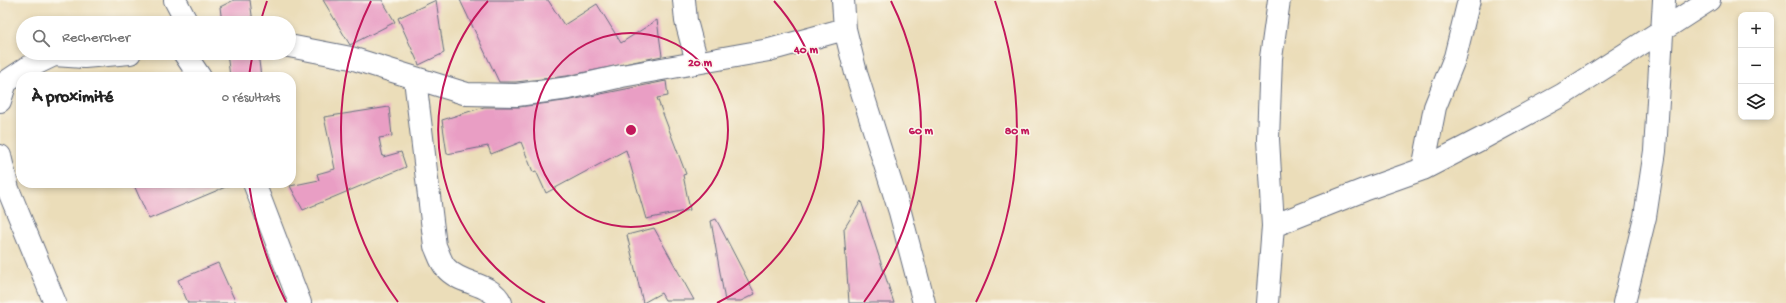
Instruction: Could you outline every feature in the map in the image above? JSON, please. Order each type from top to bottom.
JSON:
[{"type":"street","points":[[175,0],[183,16]]},
{"type":"street","points":[[684,0],[686,21],[697,62]]},
{"type":"street","points":[[1267,303],[1273,226],[1268,139],[1271,58],[1279,0]]},
{"type":"street","points":[[1423,169],[1435,107],[1455,57],[1469,0]]},
{"type":"street","points":[[1624,303],[1645,217],[1652,165],[1664,0]]},
{"type":"street","points":[[1273,226],[1364,190],[1423,169],[1562,95],[1709,0]]},
{"type":"street","points":[[844,1],[845,29],[856,73],[900,212],[924,303]]},
{"type":"street","points":[[296,47],[351,58],[467,94],[517,95],[569,88],[622,76],[769,50],[845,29]]},
{"type":"street","points":[[21,72],[44,60]]},
{"type":"street","points":[[189,60],[197,72]]},
{"type":"street","points":[[203,60],[207,72]]},
{"type":"street","points":[[0,101],[6,82],[16,75]]},
{"type":"street","points":[[415,79],[435,246],[446,268],[460,279],[485,288],[501,303]]},
{"type":"street","points":[[0,156],[4,181],[55,303]]},
{"type":"street","points":[[256,188],[300,303]]},
{"type":"building","points":[[234,0],[250,0],[252,16],[221,16],[220,7]]},
{"type":"building","points":[[323,0],[382,0],[395,22],[350,45]]},
{"type":"building","points":[[436,0],[444,53],[419,65],[398,18]]},
{"type":"building","points":[[460,0],[548,0],[564,25],[597,4],[621,43],[657,20],[662,56],[567,76],[516,82],[499,82]]},
{"type":"building","points":[[228,60],[259,60],[260,72],[229,72]]},
{"type":"building","points":[[666,81],[668,96],[657,98],[686,174],[683,175],[690,210],[646,219],[626,150],[546,193],[536,171],[533,172],[521,142],[491,154],[488,146],[447,154],[442,120],[484,107],[519,107],[571,100]]},
{"type":"building","points":[[389,107],[392,136],[379,138],[383,157],[401,152],[406,167],[303,210],[291,188],[296,188],[296,185],[319,180],[317,174],[335,169],[324,117]]},
{"type":"building","points":[[135,188],[223,188],[149,219]]},
{"type":"building","points":[[861,201],[894,303],[849,303],[844,229]]},
{"type":"building","points":[[716,219],[755,294],[741,301],[725,301],[711,221]]},
{"type":"building","points":[[654,228],[694,300],[665,300],[661,293],[643,303],[627,235]]},
{"type":"building","points":[[218,263],[236,303],[188,303],[178,280]]}]
